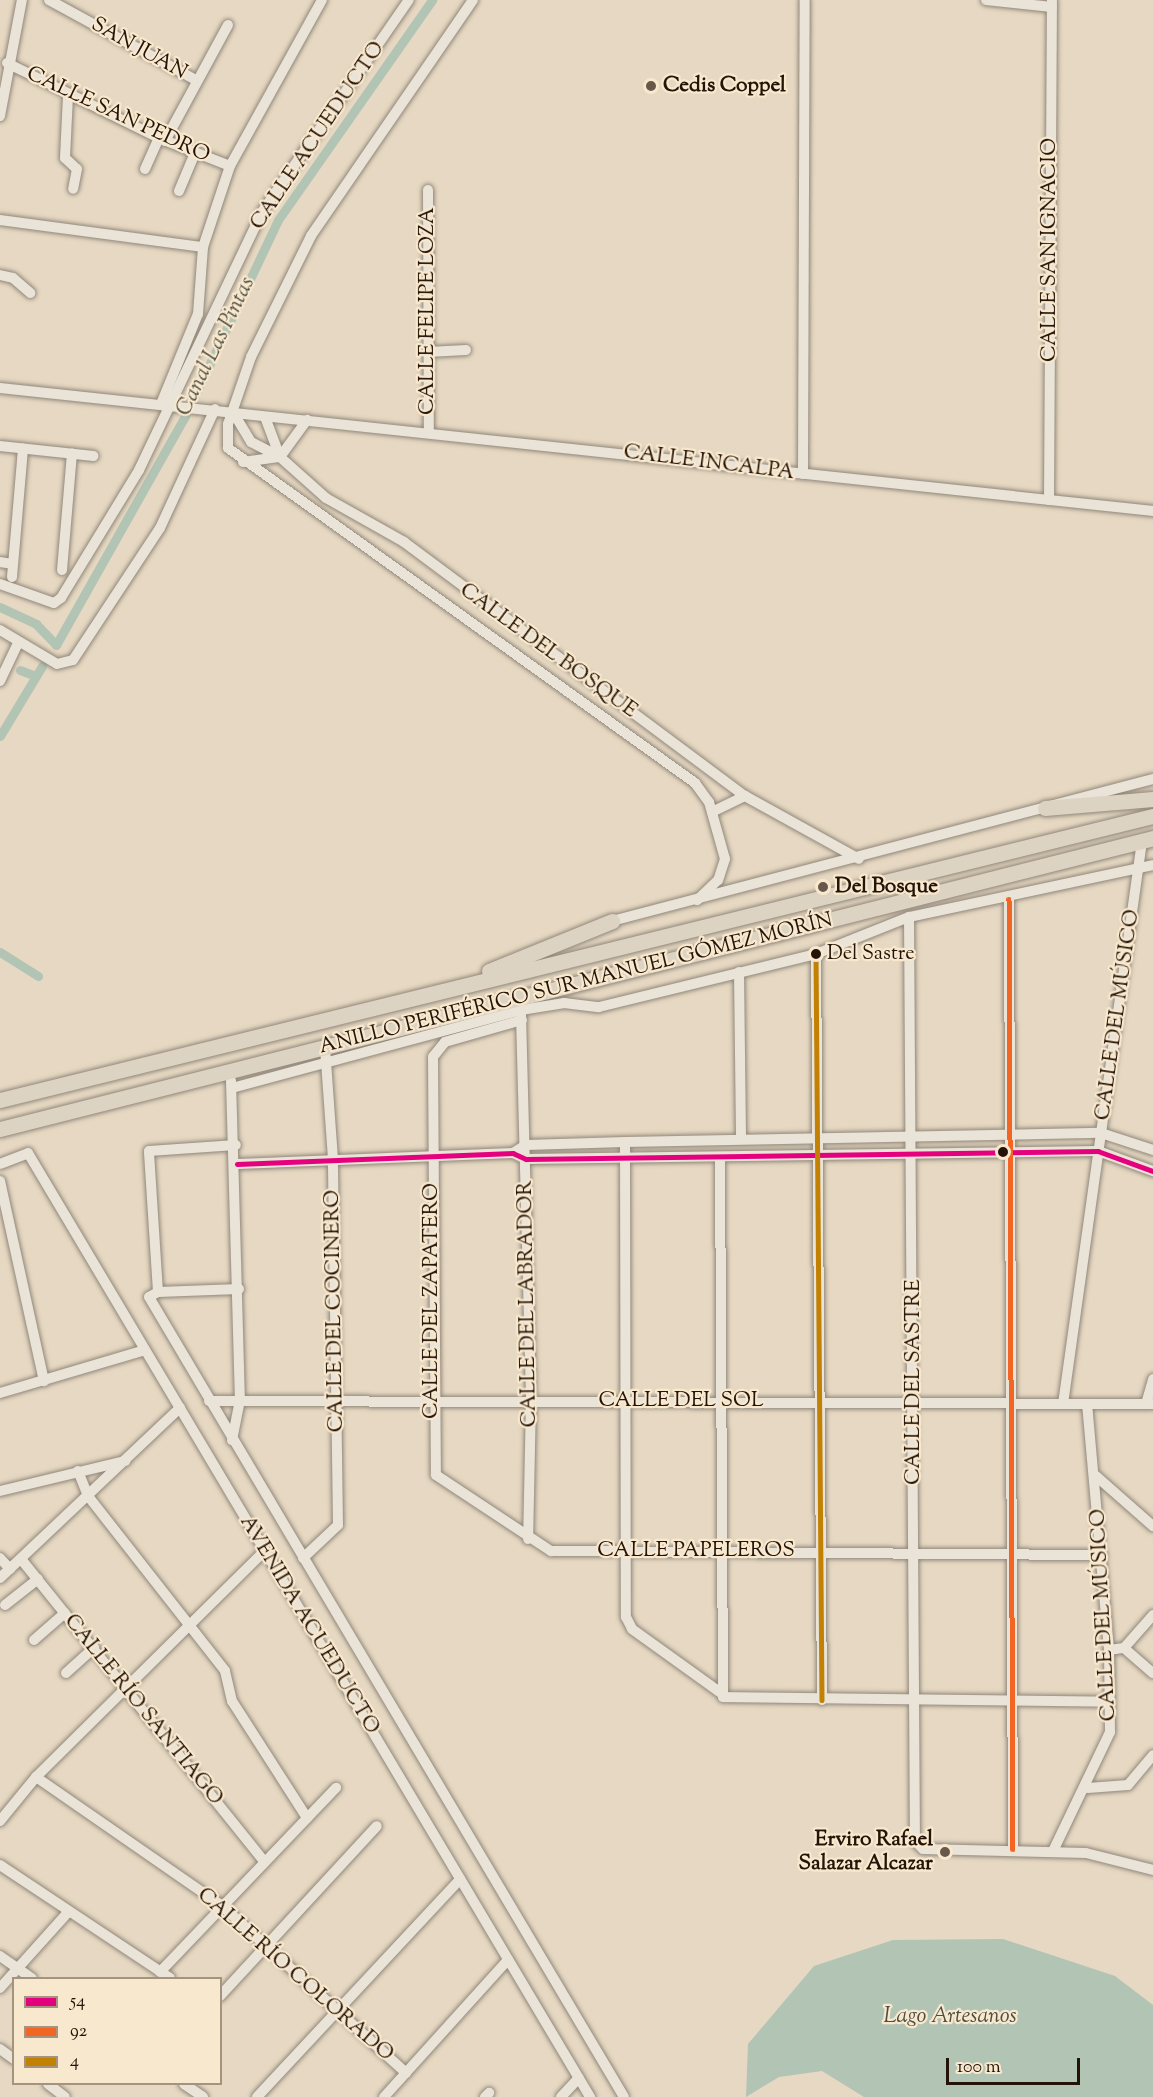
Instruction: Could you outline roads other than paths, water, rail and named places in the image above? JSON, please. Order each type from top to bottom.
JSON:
[{"type":"highway","points":[[1045,808],[1153,799]]},
{"type":"highway","name":"ANILLO PERIFÉRICO SUR MANUEL GÓMEZ MORÍN","points":[[0,1100],[1153,816]]},
{"type":"highway","name":"ANILLO PERIFÉRICO SUR MANUEL GÓMEZ MORÍN","points":[[4,1128],[325,1048],[521,1009],[1148,839]]},
{"type":"highway","points":[[439,992],[612,921]]},
{"type":"street","points":[[0,116],[7,63],[22,0]]},
{"type":"street","points":[[171,405],[198,314],[203,247],[230,166],[322,0]]},
{"type":"street","name":"CALLE ACUEDUCTO","points":[[0,584],[54,603],[61,598],[139,470],[262,212],[409,0]]},
{"type":"street","points":[[279,457],[251,442],[233,412],[251,357],[311,236],[473,0]]},
{"type":"street","points":[[803,474],[805,0]]},
{"type":"street","points":[[986,0],[1052,4]]},
{"type":"street","name":"SAN JUAN","points":[[52,1],[196,80]]},
{"type":"street","name":"CALLE SAN IGNACIO","points":[[1049,500],[1052,4]]},
{"type":"street","points":[[145,169],[228,25]]},
{"type":"street","name":"CALLE SAN PEDRO","points":[[7,63],[68,96],[162,139],[230,166]]},
{"type":"street","points":[[68,96],[65,158],[77,169],[73,189]]},
{"type":"street","points":[[179,191],[195,153]]},
{"type":"street","name":"CALLE FELIPE LOZA","points":[[428,190],[429,432]]},
{"type":"street","points":[[0,220],[203,247]]},
{"type":"street","points":[[0,275],[13,278],[30,293]]},
{"type":"street","points":[[429,352],[466,350]]},
{"type":"street","points":[[0,388],[233,412]]},
{"type":"street","points":[[0,630],[18,643],[64,665],[73,660],[160,528],[215,409]]},
{"type":"street","name":"CALLE INCALPA","points":[[233,412],[1153,511]]},
{"type":"street","name":"CALLE DEL BOSQUE","points":[[233,412],[228,448],[243,462],[616,722],[695,783],[712,812],[725,859],[718,880],[697,900]]},
{"type":"street","name":"CALLE DEL BOSQUE","points":[[265,417],[279,457],[326,498],[404,542],[745,796],[859,859]]},
{"type":"street","points":[[243,462],[279,457],[307,420]]},
{"type":"street","points":[[0,446],[93,456]]},
{"type":"street","points":[[12,577],[22,448]]},
{"type":"street","points":[[62,570],[72,453]]},
{"type":"street","points":[[0,562],[12,564]]},
{"type":"street","points":[[0,681],[18,643]]},
{"type":"street","points":[[612,921],[859,859],[1153,779]]},
{"type":"street","points":[[712,812],[745,796]]},
{"type":"street","name":"CALLE DEL MÚSICO","points":[[1063,1404],[1139,868],[1148,839]]},
{"type":"street","points":[[232,1088],[327,1064],[521,1009],[564,1003],[598,1007],[816,954],[909,917],[1009,899],[1153,865]]},
{"type":"street","points":[[1009,899],[1014,1849],[1054,1849],[1153,1870]]},
{"type":"street","name":"CALLE DEL SASTRE","points":[[909,917],[916,1847],[1014,1849]]},
{"type":"street","points":[[816,954],[822,1700]]},
{"type":"street","points":[[739,972],[741,1139]]},
{"type":"street","name":"CALLE DEL LABRADOR","points":[[521,1009],[531,1400],[528,1539]]},
{"type":"street","name":"CALLE DEL ZAPATERO","points":[[521,1009],[438,1048],[433,1057],[432,1472],[543,1550]]},
{"type":"street","name":"CALLE DEL COCINERO","points":[[303,1558],[338,1524],[333,1159],[325,1048]]},
{"type":"street","points":[[230,1071],[237,1164],[240,1400],[232,1440]]},
{"type":"street","points":[[513,1153],[526,1145],[1101,1133],[1153,1150]]},
{"type":"street","points":[[626,1142],[628,1623],[722,1695],[822,1700],[1110,1702]]},
{"type":"street","points":[[236,1145],[149,1151],[153,1295],[239,1289]]},
{"type":"street","points":[[237,1164],[513,1153],[526,1159],[1098,1151],[1153,1171]]},
{"type":"street","name":"AVENIDA ACUEDUCTO","points":[[0,1164],[28,1153],[590,2097]]},
{"type":"street","points":[[720,1157],[724,1401],[722,1695]]},
{"type":"street","points":[[0,1181],[45,1381]]},
{"type":"street","name":"AVENIDA ACUEDUCTO","points":[[153,1295],[209,1401],[624,2097]]},
{"type":"street","points":[[0,1393],[145,1350]]},
{"type":"street","points":[[1150,1404],[1153,1379]]},
{"type":"street","name":"CALLE DEL SOL","points":[[209,1401],[336,1399],[1150,1404]]},
{"type":"street","name":"CALLE DEL MÚSICO","points":[[1054,1849],[1088,1788],[1110,1732],[1109,1650],[1096,1476],[1087,1404]]},
{"type":"street","points":[[0,1578],[180,1408]]},
{"type":"street","points":[[0,1491],[125,1461]]},
{"type":"street","points":[[78,1471],[87,1496],[225,1671],[232,1701],[307,1818]]},
{"type":"street","points":[[1096,1476],[1153,1526]]},
{"type":"street","points":[[0,1821],[36,1777],[264,1550]]},
{"type":"street","name":"CALLE PAPELEROS","points":[[543,1550],[1102,1555]]},
{"type":"street","points":[[0,1558],[10,1569]]},
{"type":"street","name":"CALLE RÍO SANTIAGO","points":[[21,1559],[264,1861]]},
{"type":"street","points":[[5,1605],[38,1579]]},
{"type":"street","points":[[34,1640],[65,1613]]},
{"type":"street","points":[[1109,1650],[1124,1648],[1153,1615]]},
{"type":"street","points":[[66,1673],[94,1648]]},
{"type":"street","points":[[1124,1648],[1153,1672]]},
{"type":"street","points":[[1088,1788],[1128,1785],[1153,1755]]},
{"type":"street","name":"CALLE RÍO COLORADO","points":[[36,1777],[221,1905],[269,1946],[406,2073]]},
{"type":"street","points":[[0,1865],[165,1975],[221,1905],[336,1788]]},
{"type":"street","points":[[222,1994],[269,1946],[377,1826]]},
{"type":"street","points":[[257,2097],[460,1879]]},
{"type":"street","points":[[0,1988],[69,1911]]},
{"type":"street","points":[[0,1956],[30,1977]]},
{"type":"street","points":[[384,2097],[508,1960]]},
{"type":"street","points":[[561,2097],[579,2078]]},
{"type":"street","points":[[49,2085],[65,2097]]},
{"type":"street","points":[[185,2085],[203,2097]]},
{"type":"water","name":"Lago Artesanos","points":[[1003,1939],[1115,1976],[1153,2005],[1153,2097],[864,2097],[822,2071],[779,2077],[746,2097],[748,2044],[814,1966],[893,1940]]},
{"type":"waterway","name":"Canal Las Pintas","points":[[0,607],[36,624],[56,645],[184,418],[278,220],[432,0]]},
{"type":"waterway","points":[[0,736],[42,666]]},
{"type":"waterway","points":[[20,670],[36,676]]},
{"type":"waterway","points":[[0,952],[38,976]]},
{"type":"place","name":"Cedis Coppel","points":[[651,86]]},
{"type":"place","name":"Del Bosque","points":[[823,887]]},
{"type":"place","name":"Del Sastre","points":[[816,954]]},
{"type":"place","name":"Erviro Rafael Salazar Alcazar","points":[[945,1852]]}]
